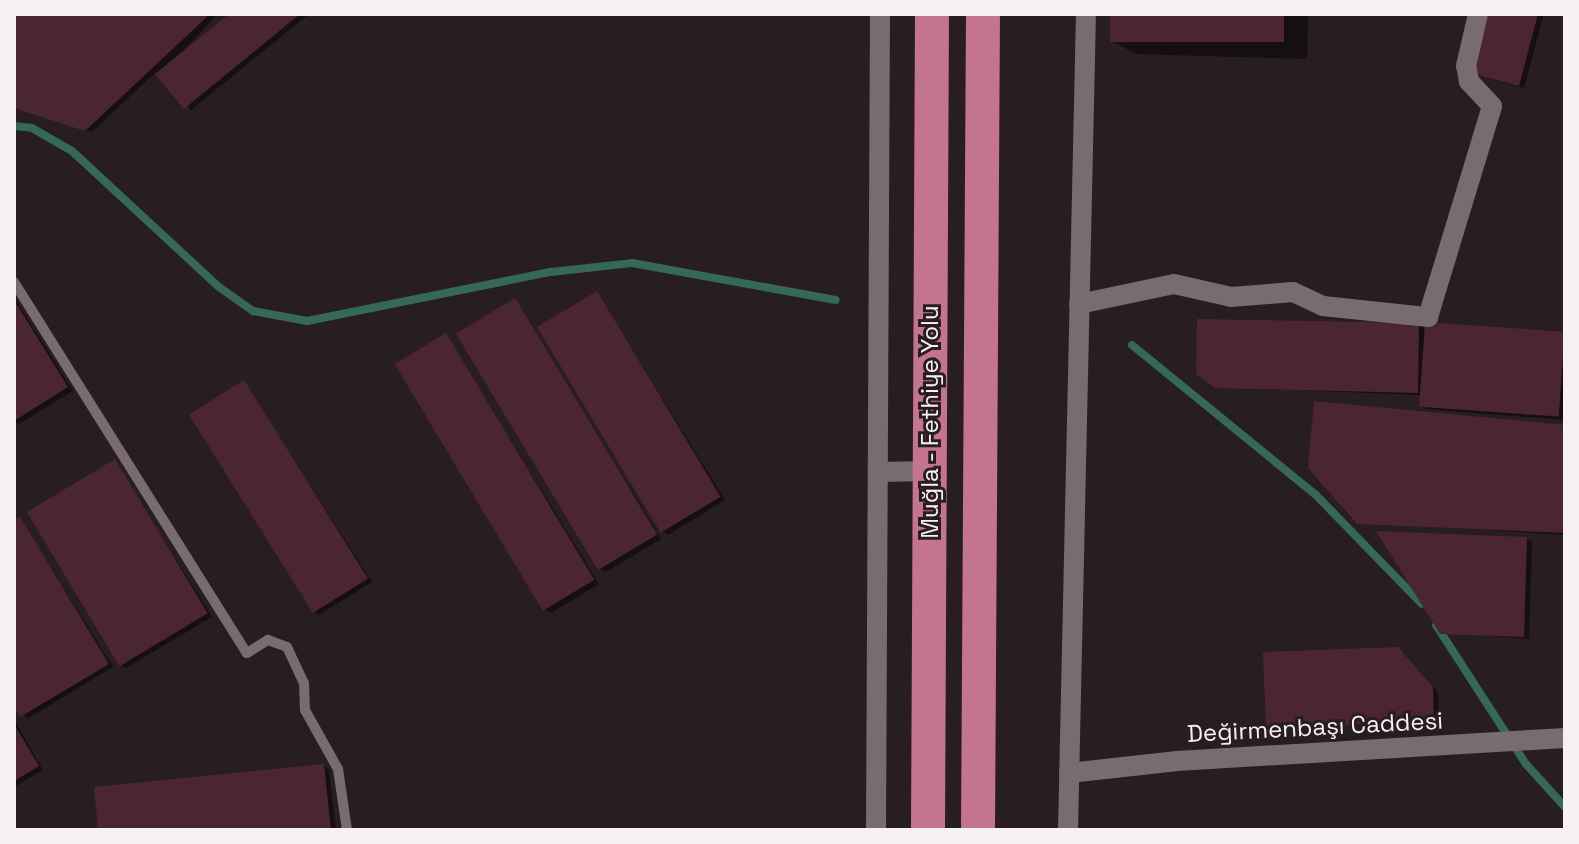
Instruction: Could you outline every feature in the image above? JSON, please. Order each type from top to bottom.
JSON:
[{"type":"highway","name":"Muğla - Fethiye Yolu","points":[[928,830],[932,14]]},
{"type":"highway","name":"Muğla - Fethiye Yolu","points":[[978,830],[983,14]]},
{"type":"street","points":[[876,830],[880,14]]},
{"type":"street","points":[[1068,830],[1086,14]]},
{"type":"street","points":[[1079,304],[1174,284],[1231,297],[1293,292],[1323,306],[1428,317],[1492,106],[1469,81],[1466,66],[1478,14]]},
{"type":"street","points":[[878,472],[930,471]]},
{"type":"street","name":"Değirmenbaşı Caddesi","points":[[1069,773],[1177,761],[1565,738]]},
{"type":"lane","points":[[14,282],[247,653],[268,640],[287,647],[304,683],[305,710],[338,769],[347,830]]},
{"type":"building","points":[[16,14],[210,14],[85,131],[14,108]]},
{"type":"building","points":[[229,14],[300,14],[184,109],[155,74]]},
{"type":"building","points":[[1110,14],[1284,14],[1284,42],[1110,42]]},
{"type":"building","points":[[1485,14],[1538,14],[1519,86],[1470,73]]},
{"type":"building","points":[[597,291],[721,497],[661,533],[537,327]]},
{"type":"building","points":[[515,298],[657,535],[598,570],[456,334]]},
{"type":"building","points":[[14,300],[68,387],[14,421]]},
{"type":"building","points":[[1197,319],[1419,323],[1418,393],[1215,388],[1196,374]]},
{"type":"building","points":[[1425,322],[1565,332],[1559,417],[1419,407]]},
{"type":"building","points":[[446,333],[594,580],[543,611],[395,364]]},
{"type":"building","points":[[244,380],[368,578],[313,613],[189,414]]},
{"type":"building","points":[[1314,401],[1565,425],[1565,533],[1357,524],[1308,468]]},
{"type":"building","points":[[115,459],[208,613],[119,666],[27,512]]},
{"type":"building","points":[[20,517],[109,664],[20,717],[14,707],[14,521]]},
{"type":"building","points":[[1376,531],[1527,537],[1524,637],[1440,634]]},
{"type":"building","points":[[1398,647],[1433,687],[1434,722],[1266,729],[1263,652]]},
{"type":"building","points":[[14,724],[39,766],[14,781]]},
{"type":"building","points":[[324,764],[331,830],[98,830],[94,787]]},
{"type":"waterway","points":[[14,126],[32,128],[72,151],[219,287],[253,311],[307,321],[551,272],[632,263],[836,300]]},
{"type":"waterway","points":[[1132,345],[1315,494],[1422,604]]},
{"type":"waterway","points":[[1436,625],[1526,764],[1565,807]]}]
